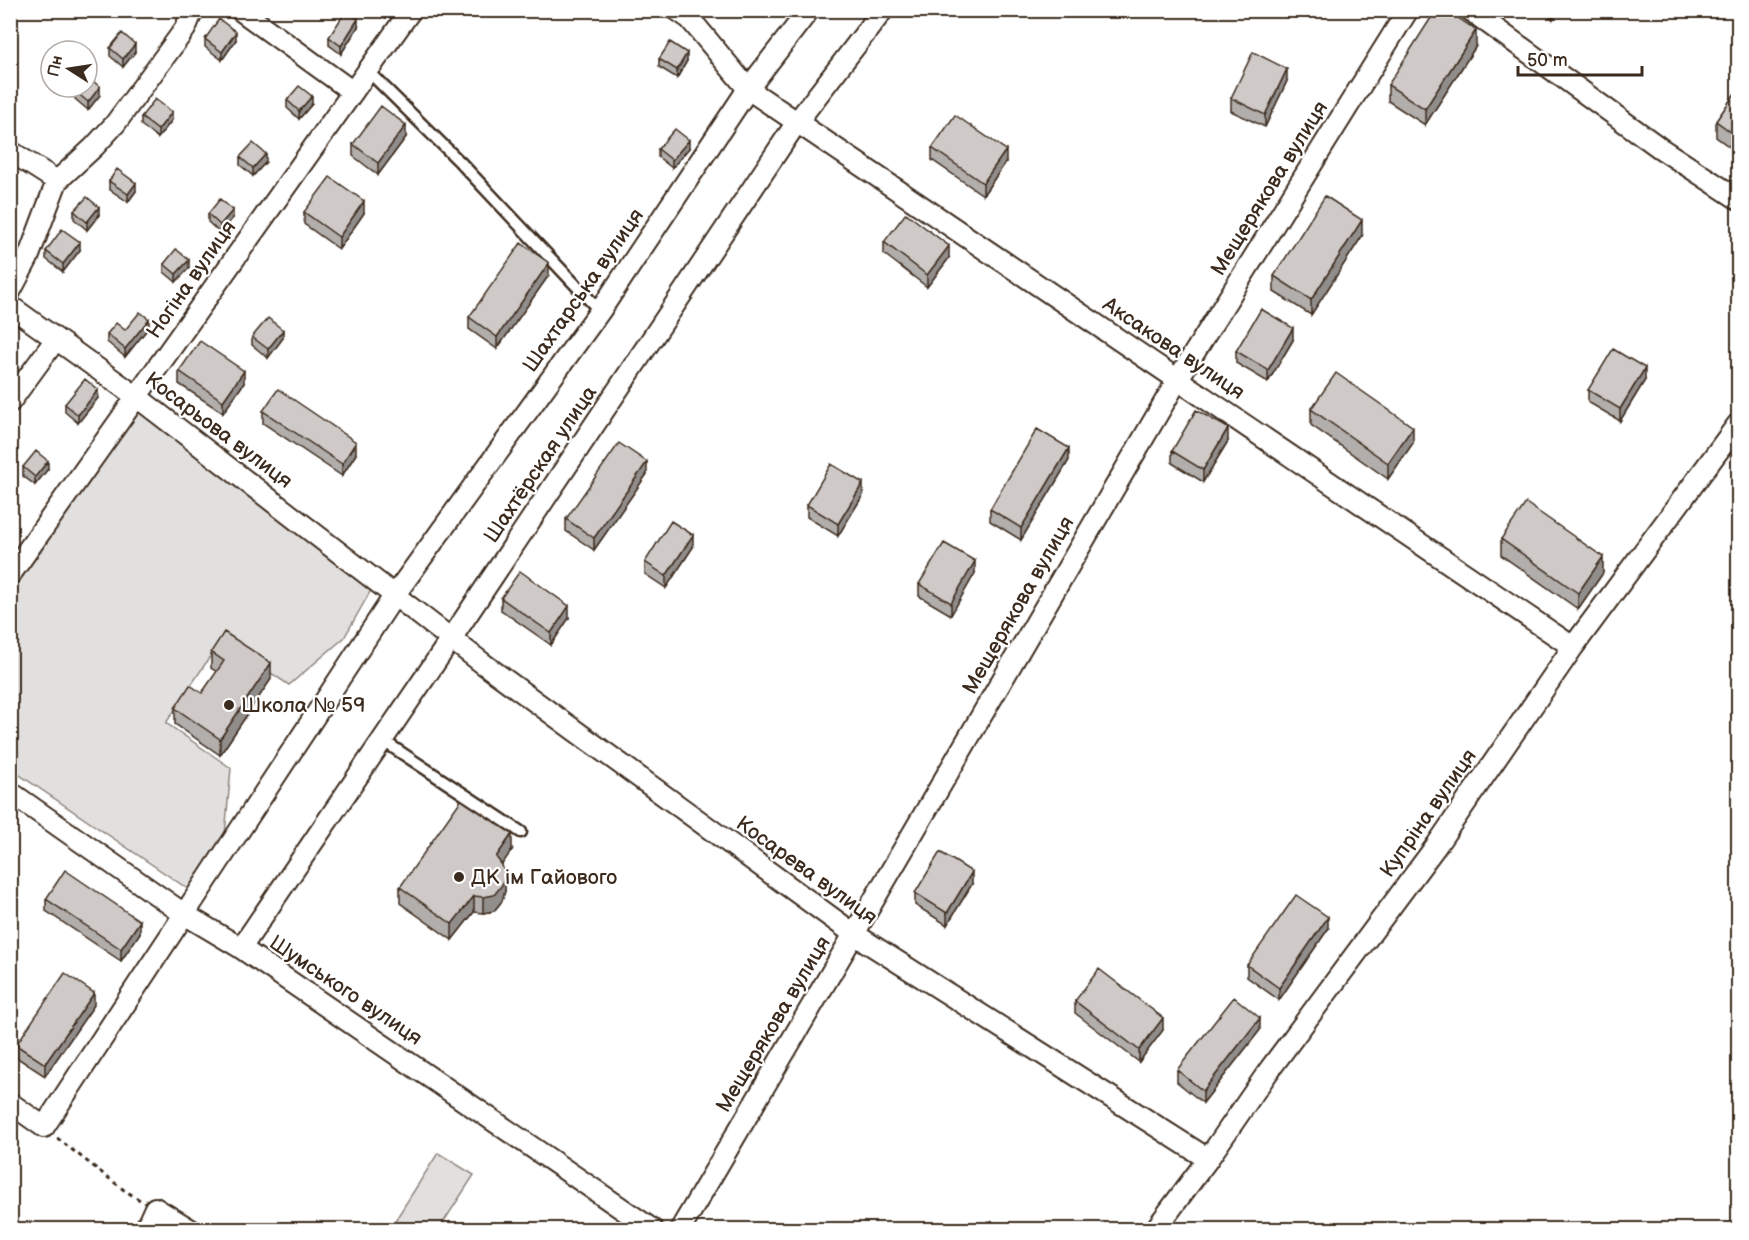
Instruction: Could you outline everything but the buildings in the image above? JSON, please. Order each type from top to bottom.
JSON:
[{"type":"street","points":[[10,292],[28,258],[57,182],[115,124],[185,28],[194,10]]},
{"type":"street","points":[[240,10],[353,92]]},
{"type":"street","name":"Ногіна вулиця","points":[[10,575],[411,10]]},
{"type":"street","name":"Шахтарська вулиця","points":[[44,1127],[394,596],[600,311],[748,89],[809,10]]},
{"type":"street","name":"Шахтёрская улица","points":[[241,948],[797,122],[883,10]]},
{"type":"street","name":"Мещерякова вулиця","points":[[680,1230],[1178,379],[1408,10]]},
{"type":"street","points":[[1470,10],[1660,148],[1738,199]]},
{"type":"street","name":"Аксакова вулиця","points":[[687,13],[748,89],[1574,647]]},
{"type":"street","points":[[10,151],[57,182]]},
{"type":"street","name":"Косарьова вулиця","points":[[10,306],[137,397],[394,596]]},
{"type":"street","points":[[10,402],[56,339]]},
{"type":"street","name":"Купріна вулиця","points":[[1155,1230],[1436,846],[1574,647],[1738,424]]},
{"type":"street","name":"Косарева вулиця","points":[[394,596],[854,934],[1208,1159]]},
{"type":"street","name":"Шумського вулиця","points":[[10,792],[184,914],[241,948],[653,1230]]},
{"type":"street","points":[[10,1103],[44,1127]]},
{"type":"street","points":[[145,1230],[155,1208],[191,1230]]},
{"type":"lane","points":[[368,71],[460,162],[600,311]]},
{"type":"lane","points":[[382,740],[521,832]]},
{"type":"path","points":[[44,1127],[124,1190],[155,1208]]},
{"type":"shaded area","points":[[139,409],[371,590],[344,638],[289,685],[221,640],[166,723],[231,768],[224,846],[191,891],[11,769],[11,590]]},
{"type":"shaded area","points":[[438,1153],[474,1175],[439,1229],[395,1229],[391,1227]]},
{"type":"place","name":"Школа № 59","points":[[229,705]]},
{"type":"place","name":"ДК ім Гайового","points":[[459,877]]}]
